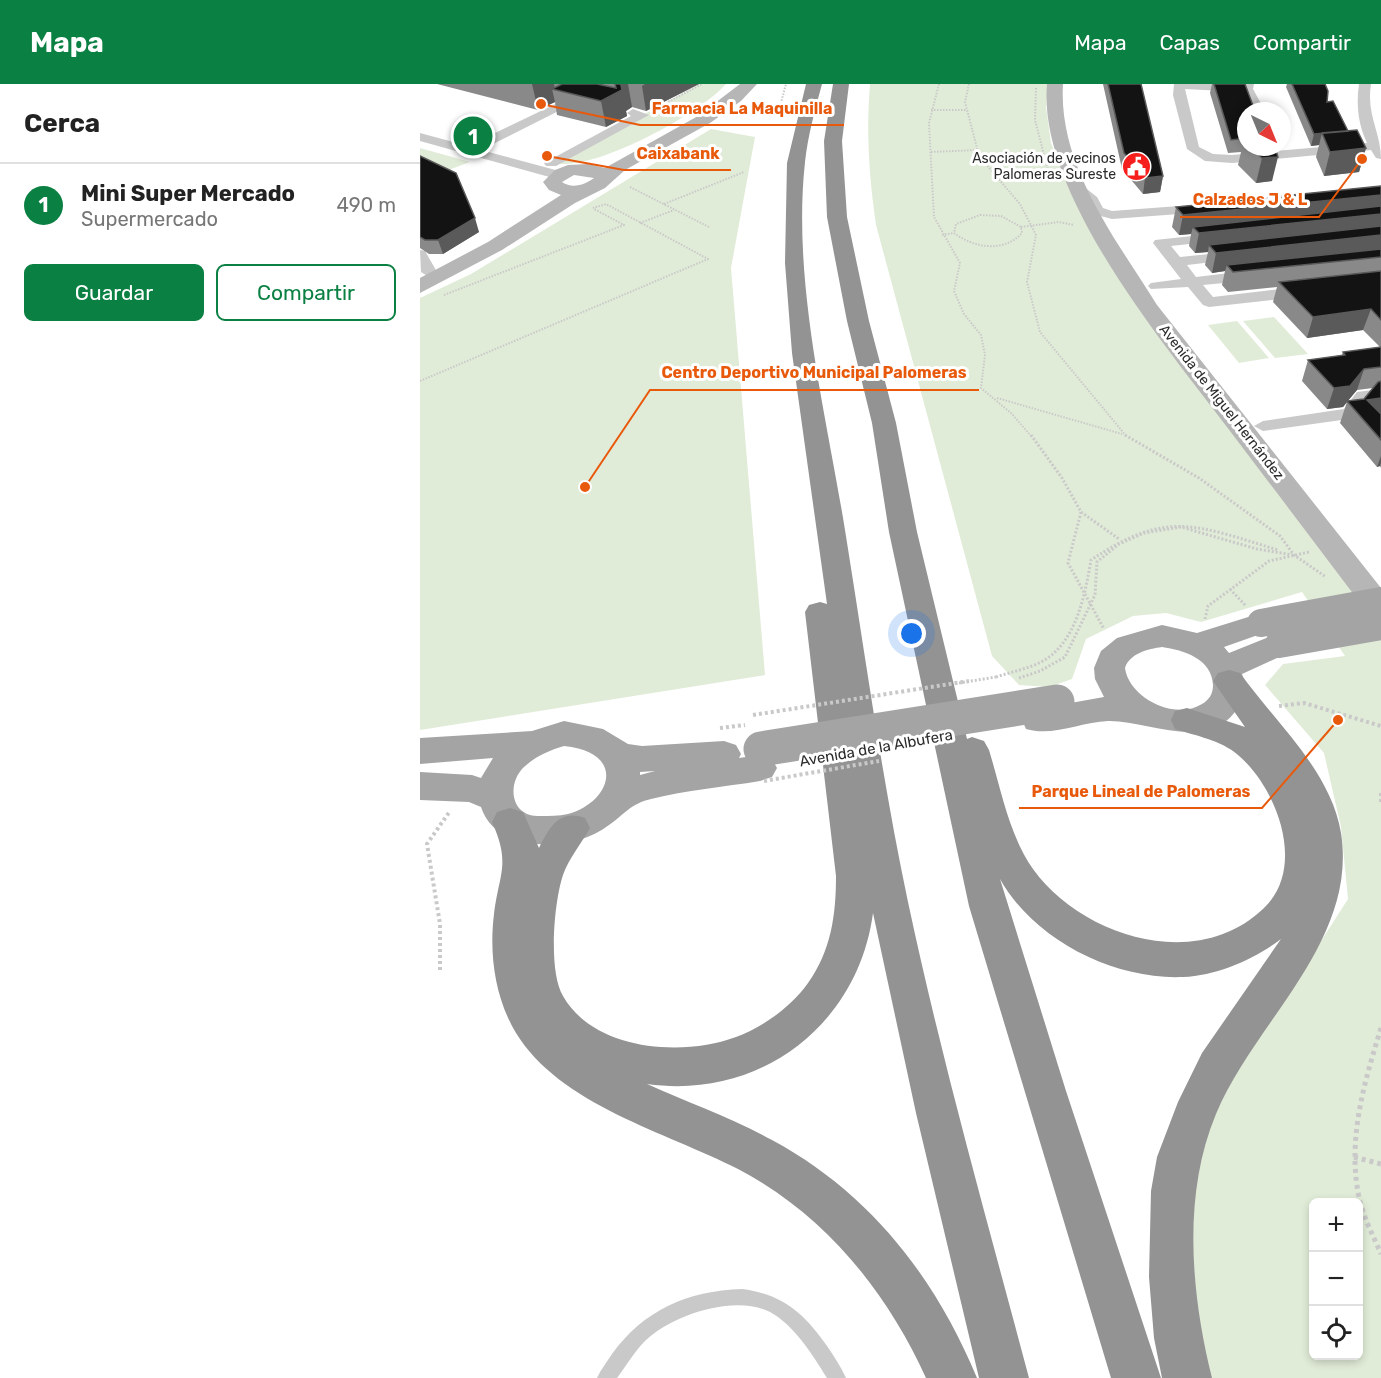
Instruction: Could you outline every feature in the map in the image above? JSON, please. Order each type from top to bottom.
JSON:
[{"type":"highway","points":[[814,84],[798,147],[794,222],[804,345],[870,798],[900,953],[944,1143],[1004,1378]]},
{"type":"highway","points":[[841,84],[832,141],[837,217],[858,321],[884,423],[903,532],[988,906],[1136,1378]]},
{"type":"highway","points":[[572,828],[554,850],[541,879],[536,946],[539,982],[547,1006],[563,1028],[587,1046],[615,1058],[654,1068],[701,1066],[724,1062],[756,1050],[784,1034],[815,1004],[842,962],[852,929],[853,894],[851,845],[818,593],[827,505]]},
{"type":"highway","points":[[903,532],[1012,865],[1029,892],[1064,925],[1097,944],[1127,954],[1169,960],[1206,957],[1249,942],[1279,919],[1295,894],[1303,858],[1294,810],[1284,788],[1266,761],[1247,744],[1187,720]]},
{"type":"highway","points":[[1187,1378],[1173,1309],[1170,1256],[1175,1175],[1201,1097],[1226,1052],[1297,948],[1314,911],[1324,869],[1323,834],[1313,796],[1227,676]]},
{"type":"highway","points":[[502,810],[523,857],[511,924],[513,969],[520,997],[530,1020],[546,1042],[570,1063],[627,1095],[757,1155],[810,1189],[853,1226],[894,1270],[931,1330],[952,1378]]},
{"type":"main road","points":[[1227,676],[1243,659],[1263,625],[1293,615],[1381,601]]},
{"type":"main road","points":[[1201,633],[1219,658],[1227,676],[1228,692],[1224,703],[1202,718],[1187,720],[1156,718],[1140,712],[1118,694],[1109,674],[1111,664],[1116,653],[1128,643],[1143,638],[1180,638],[1201,633],[1263,625],[1381,626]]},
{"type":"main road","name":"Avenida de la Albufera","points":[[1047,711],[1087,693],[1109,674]]},
{"type":"main road","name":"Avenida de la Albufera","points":[[614,798],[647,786],[760,758],[1047,711],[1107,709],[1140,712]]},
{"type":"main road","points":[[420,751],[530,743],[555,735],[581,733],[597,737],[610,745],[618,755],[623,776],[614,798],[596,816],[572,828],[538,831],[472,789],[420,786]]},
{"type":"main road","points":[[502,810],[495,783],[502,768],[514,754],[530,743]]},
{"type":"main road","name":"Avenida de la Albufera","points":[[618,755],[642,759],[714,755],[760,758]]},
{"type":"street","points":[[470,150],[606,84]]},
{"type":"street","points":[[559,173],[608,161],[647,142],[714,104],[734,84]]},
{"type":"street","points":[[422,272],[495,246],[568,199],[597,184],[618,166],[713,115],[749,84]]},
{"type":"street","name":"Avenida de Miguel Hernández","points":[[1055,84],[1056,125],[1066,163],[1078,186],[1133,253],[1381,582]]},
{"type":"street","points":[[1250,156],[1232,159],[1210,158],[1193,149],[1179,95],[1180,84],[1248,86],[1255,102]]},
{"type":"street","points":[[1291,151],[1378,151],[1374,127],[1362,104],[1362,84]]},
{"type":"street","points":[[553,93],[568,97]]},
{"type":"street","points":[[583,101],[596,104]]},
{"type":"street","points":[[1362,104],[1375,102]]},
{"type":"street","points":[[422,272],[535,209],[551,197],[559,173],[638,114]]},
{"type":"street","points":[[420,137],[559,173],[596,171],[597,184]]},
{"type":"street","name":"Avenida de Miguel Hernández","points":[[1079,142],[1104,219],[1148,308],[1381,609]]},
{"type":"street","points":[[559,173],[572,191],[597,184]]},
{"type":"street","points":[[1104,219],[1221,206]]},
{"type":"street","points":[[1234,235],[1160,243],[1209,302],[1324,289]]},
{"type":"street","points":[[1176,262],[1252,254]]},
{"type":"street","points":[[1156,286],[1273,273]]},
{"type":"street","points":[[1263,426],[1350,414],[1363,396],[1381,394]]},
{"type":"lane","points":[[606,1378],[641,1333],[688,1305],[734,1296],[773,1305],[812,1337],[837,1378]]},
{"type":"path","points":[[638,114],[702,84]]},
{"type":"path","points":[[736,116],[779,110],[786,84]]},
{"type":"path","points":[[939,84],[931,110],[934,217],[960,264],[954,291],[964,314],[981,335],[986,354],[981,388],[996,398],[1045,454],[1068,486],[1081,512],[1119,539]]},
{"type":"path","points":[[969,84],[965,102],[977,150],[1020,204],[1036,235],[1027,282],[1040,332],[1124,435]]},
{"type":"path","points":[[931,110],[967,110]]},
{"type":"path","points":[[931,152],[977,150]]},
{"type":"path","points":[[663,204],[744,172]]},
{"type":"path","points":[[630,187],[709,227]]},
{"type":"path","points":[[420,381],[708,259],[606,204],[593,208],[624,225]]},
{"type":"path","points":[[640,223],[674,210]]},
{"type":"path","points":[[954,233],[956,224],[980,215],[1010,219],[1022,227],[1059,222],[1073,225],[1104,219]]},
{"type":"path","points":[[441,296],[635,220]]},
{"type":"path","points":[[942,235],[954,233],[968,243],[990,246],[1012,242],[1019,238],[1022,227]]},
{"type":"path","points":[[996,398],[1124,435],[1199,478],[1280,536],[1294,555],[1333,583]]},
{"type":"path","points":[[1081,512],[1068,563],[1104,629]]},
{"type":"path","points":[[753,715],[996,677],[1042,662],[1052,655],[1064,640],[1086,596],[1091,560],[1119,539],[1151,526],[1185,524],[1294,555]]},
{"type":"path","points":[[1010,681],[1040,671],[1065,657],[1095,595],[1097,562],[1119,544],[1144,533],[1181,527],[1257,549],[1294,555]]},
{"type":"path","points":[[1201,633],[1208,606],[1230,589],[1269,561],[1310,552]]},
{"type":"path","points":[[1230,589],[1263,625]]},
{"type":"path","points":[[1272,708],[1304,703],[1381,726]]},
{"type":"path","points":[[1381,793],[1381,802]]},
{"type":"path","points":[[440,970],[440,924],[427,844],[452,807]]},
{"type":"path","points":[[1381,1028],[1359,1097],[1354,1157],[1360,1199],[1381,1254]]},
{"type":"path","points":[[1354,1157],[1381,1164]]},
{"type":"green space","points":[[699,84],[726,84],[694,110],[646,138],[595,159],[556,163]]},
{"type":"green space","points":[[870,84],[1048,84],[1046,107],[1051,143],[1069,188],[1109,257],[1381,624],[1381,1378],[1205,1378],[1190,1280],[1192,1201],[1204,1135],[1235,1075],[1348,899],[1341,827],[1324,753],[1265,685],[1283,664],[1345,656],[1302,592],[1201,622],[1166,613],[1133,616],[1086,639],[1072,679],[1049,687],[1019,685],[992,656],[876,225],[868,120]]},
{"type":"green space","points":[[711,129],[755,137],[731,268],[765,675],[420,730],[420,298],[471,274]]},
{"type":"green space","points":[[420,148],[470,162],[435,175],[420,167]]},
{"type":"green space","points":[[1274,317],[1308,354],[1275,358],[1243,321]]},
{"type":"green space","points":[[1237,321],[1269,358],[1239,363],[1208,325]]},
{"type":"building","points":[[562,84],[597,84],[616,88],[615,84],[624,84],[621,85],[622,90],[601,101],[552,89]]},
{"type":"building","points":[[1108,84],[1141,84],[1163,176],[1145,178],[1124,153]]},
{"type":"building","points":[[1214,84],[1245,84],[1252,102],[1237,102],[1237,139],[1231,140]]},
{"type":"building","points":[[1292,84],[1325,84],[1328,91],[1327,102],[1333,101],[1348,131],[1314,134]]},
{"type":"building","points":[[1357,130],[1366,148],[1330,152],[1322,133]]},
{"type":"building","points":[[420,156],[456,173],[475,218],[438,240],[425,240],[420,237]]},
{"type":"building","points":[[1260,156],[1278,157],[1262,158]]},
{"type":"building","points":[[1381,186],[1381,195],[1183,215],[1176,207]]},
{"type":"building","points":[[1381,206],[1381,214],[1199,233],[1193,227]]},
{"type":"building","points":[[1381,226],[1381,235],[1216,253],[1209,245]]},
{"type":"building","points":[[1381,249],[1381,257],[1233,272],[1227,265]]},
{"type":"building","points":[[1381,271],[1381,320],[1371,309],[1313,317],[1279,282]]},
{"type":"building","points":[[1381,347],[1381,367],[1364,369],[1350,386],[1334,388],[1308,360],[1345,355],[1343,352]]},
{"type":"building","points":[[1381,381],[1381,398],[1367,400],[1381,414],[1381,440],[1347,401],[1364,399]]},
{"type":"place","name":"Farmacia La Maquinilla","points":[[541,104]]},
{"type":"place","name":"Mini Super Mercado","points":[[473,136]]},
{"type":"place","name":"Caixabank","points":[[547,156]]},
{"type":"place","name":"Calzados J & L","points":[[1362,159]]},
{"type":"place","name":"Asociación de vecinos Palomeras Sureste","points":[[1137,166]]},
{"type":"place","name":"Centro Deportivo Municipal Palomeras","points":[[585,487]]},
{"type":"place","name":"Parque Lineal de Palomeras","points":[[1338,720]]}]
